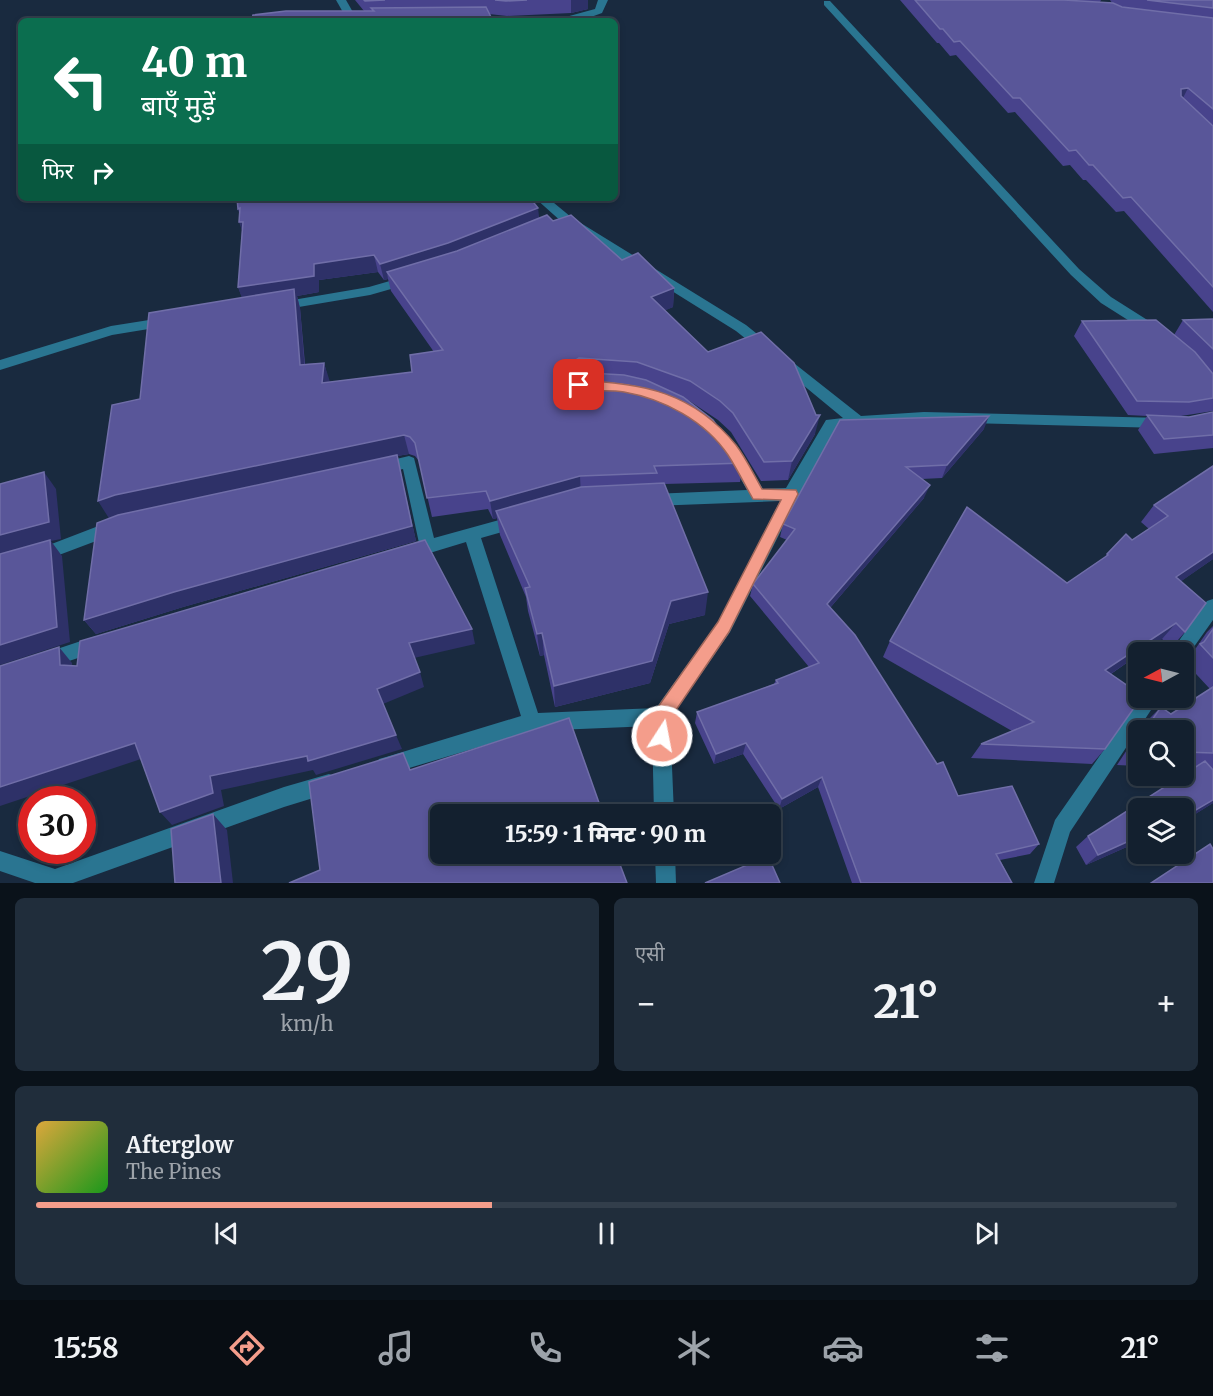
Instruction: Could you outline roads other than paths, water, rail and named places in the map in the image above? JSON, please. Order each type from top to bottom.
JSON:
[{"type":"street","points":[[342,0],[351,18]]},
{"type":"street","points":[[580,18],[599,11],[603,0]]},
{"type":"street","points":[[827,3],[1075,272],[1106,300],[1165,337]]},
{"type":"street","points":[[462,17],[473,18]]},
{"type":"street","points":[[544,201],[562,222],[741,328],[857,421]]},
{"type":"street","points":[[268,308],[370,291],[423,275]]},
{"type":"street","points":[[0,365],[111,331],[179,321]]},
{"type":"street","points":[[664,804],[661,717],[724,627],[791,494],[831,424],[924,417],[1179,424]]},
{"type":"street","points":[[725,442],[758,495]]},
{"type":"street","points":[[363,471],[409,462],[428,547]]},
{"type":"street","points":[[640,500],[791,494]]},
{"type":"street","points":[[394,557],[537,515]]},
{"type":"street","points":[[0,565],[51,550],[127,522]]},
{"type":"street","points":[[472,535],[532,722]]},
{"type":"street","points":[[1187,642],[1213,606]]},
{"type":"street","points":[[31,665],[107,641]]},
{"type":"street","points":[[1044,883],[1062,827],[1143,708]]},
{"type":"street","points":[[0,861],[55,879],[284,797],[532,722],[661,717]]},
{"type":"street","points":[[665,864],[666,883]]}]
